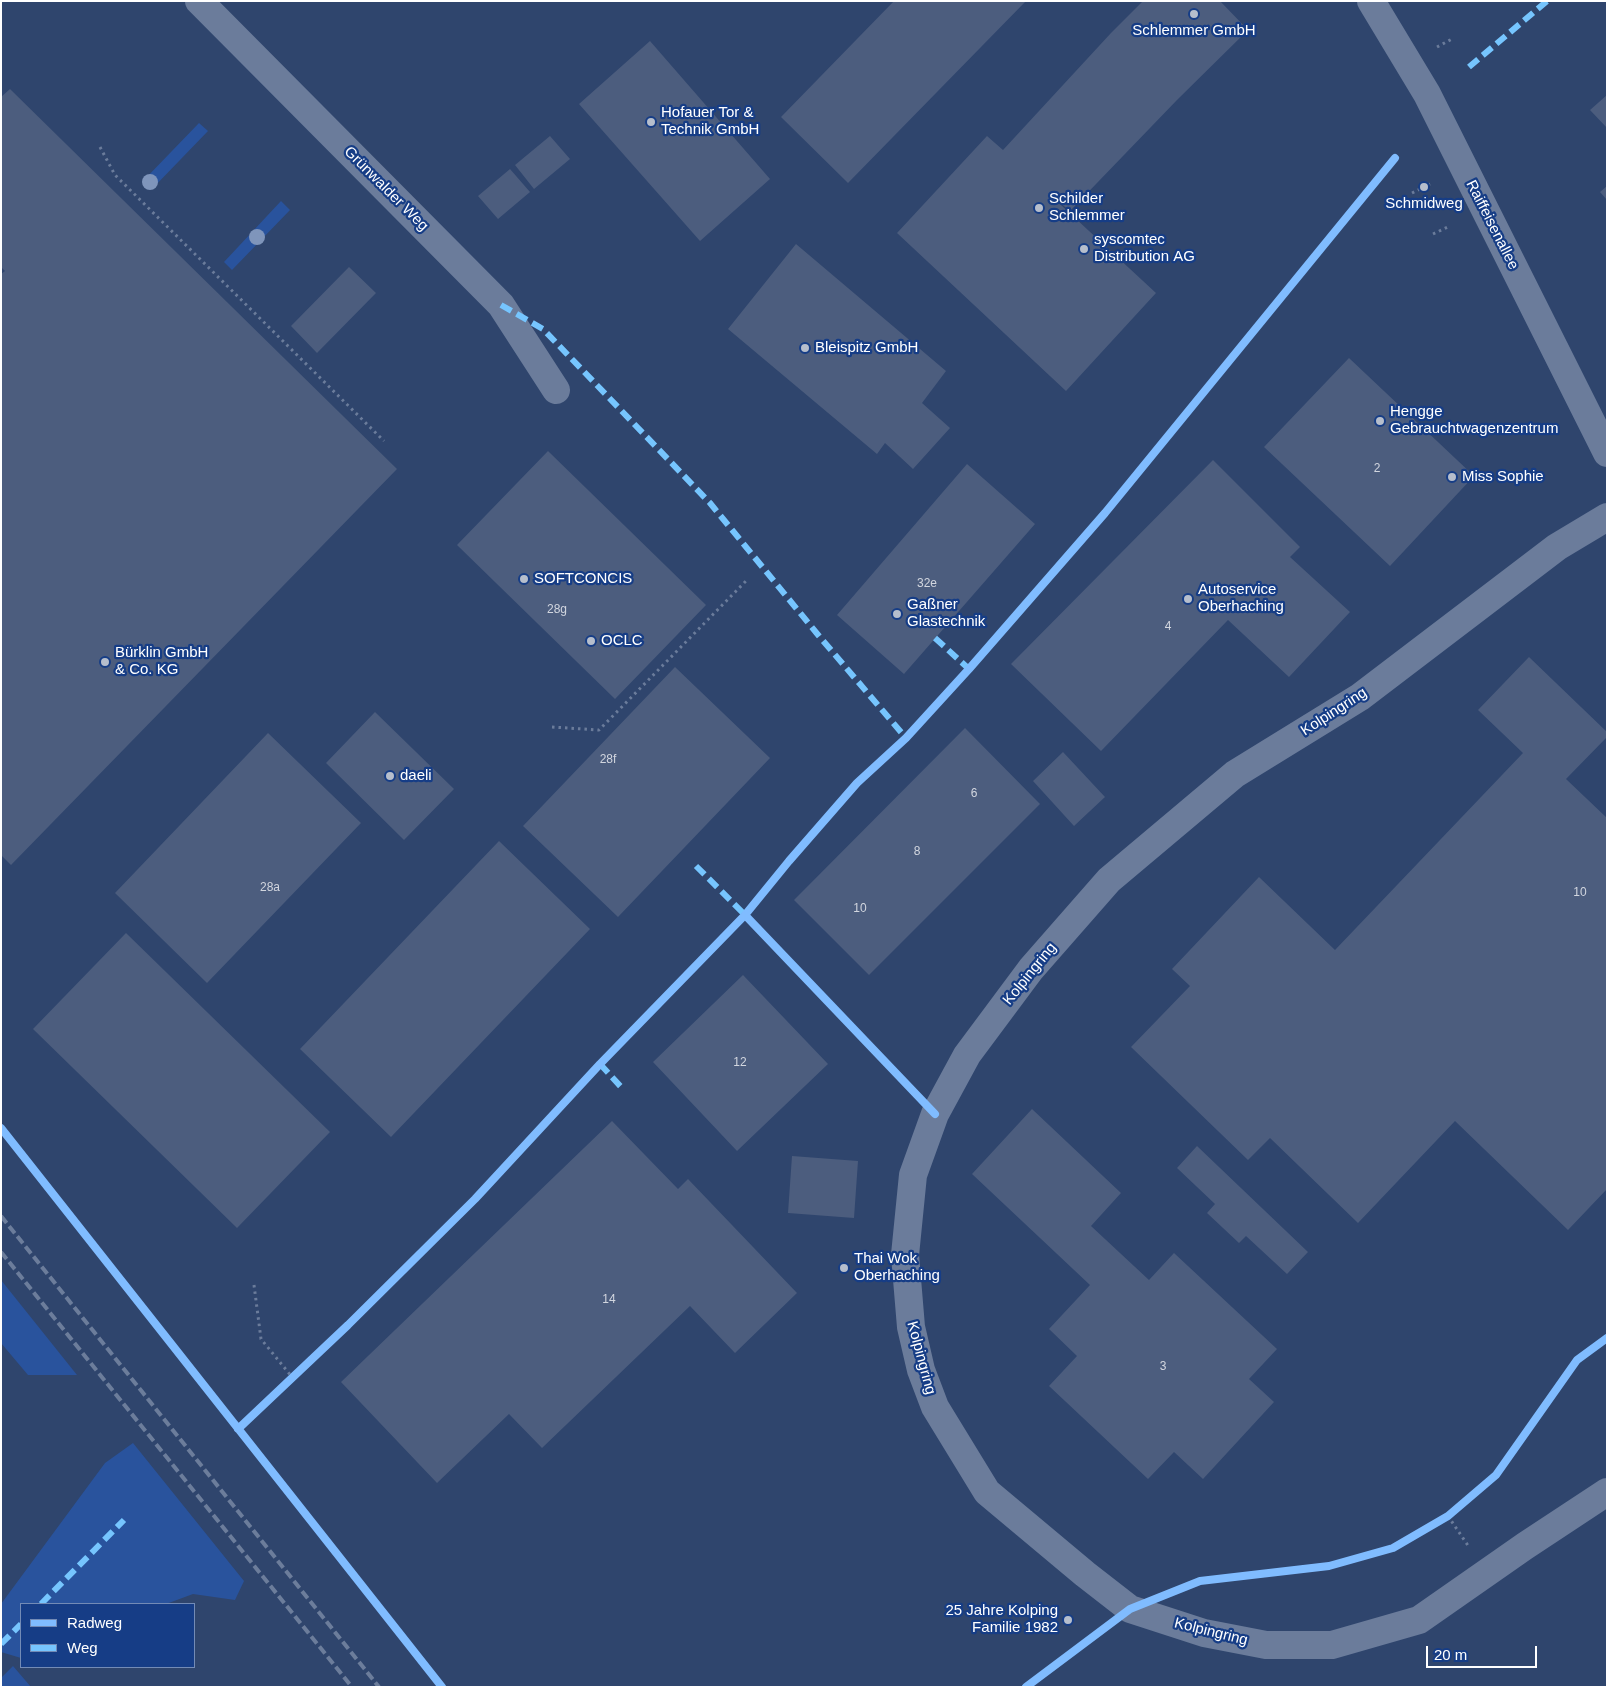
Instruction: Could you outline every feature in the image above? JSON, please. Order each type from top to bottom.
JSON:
[{"type":"street","name":"Grünwalder Weg","points":[[199,1],[501,305],[556,390]]},
{"type":"street","name":"Raiffeisenallee","points":[[1371,1],[1426,94],[1607,453]]},
{"type":"street","name":"Kolpingring","points":[[1607,517],[1557,547],[1360,697],[1235,774],[1109,880],[1031,969],[968,1055],[935,1114],[913,1175],[905,1255],[910,1327],[921,1370],[935,1407],[987,1492],[1130,1610],[1204,1633],[1266,1645],[1332,1645],[1419,1620],[1525,1546],[1607,1492]]},
{"type":"path","points":[[1431,51],[1452,39]]},
{"type":"path","points":[[100,147],[115,175],[384,441]]},
{"type":"path","points":[[1412,193],[1430,184]]},
{"type":"path","points":[[1433,234],[1450,226]]},
{"type":"path","points":[[552,728],[599,730],[746,581]]},
{"type":"path","points":[[254,1285],[261,1339],[292,1377]]},
{"type":"shaded area","points":[[199,123],[208,131],[152,189],[143,181]]},
{"type":"shaded area","points":[[281,201],[290,210],[232,270],[224,262]]},
{"type":"shaded area","points":[[1,1280],[77,1375],[28,1375],[1,1343]]},
{"type":"shaded area","points":[[133,1443],[244,1581],[235,1600],[193,1594],[169,1603],[20,1603],[20,1658],[1,1652],[1,1604],[105,1463]]},
{"type":"shaded area","points":[[13,1666],[31,1687],[1,1687],[1,1678]]},
{"type":"building","points":[[894,1],[1026,1],[848,183],[781,117]]},
{"type":"building","points":[[1143,1],[1220,1],[1248,30],[1177,100],[1070,211],[1048,193],[1156,293],[1066,391],[897,233],[987,136],[1003,150]]},
{"type":"building","points":[[650,41],[770,179],[700,241],[579,104]]},
{"type":"building","name":"Bürklin GmbH & Co. KG","points":[[10,89],[397,469],[11,865],[1,855],[1,274],[5,271],[1,267],[1,97]]},
{"type":"building","points":[[1607,95],[1607,128],[1590,110]]},
{"type":"building","points":[[550,136],[570,159],[534,189],[515,165]]},
{"type":"building","points":[[510,169],[530,192],[498,219],[478,196]]},
{"type":"building","points":[[1607,186],[1607,200],[1600,192]]},
{"type":"building","points":[[796,244],[946,371],[922,403],[950,428],[913,469],[885,443],[877,454],[728,329]]},
{"type":"building","points":[[349,267],[376,293],[317,353],[291,326]]},
{"type":"building","points":[[1349,358],[1474,476],[1390,566],[1264,447]]},
{"type":"building","points":[[548,451],[706,605],[615,699],[457,545]]},
{"type":"building","points":[[1213,460],[1300,547],[1290,557],[1350,612],[1289,677],[1228,620],[1101,751],[1011,664]]},
{"type":"building","points":[[967,464],[1035,524],[904,674],[837,615]]},
{"type":"building","points":[[1529,657],[1607,732],[1607,737],[1566,779],[1607,818],[1607,1189],[1568,1230],[1455,1121],[1358,1223],[1270,1138],[1248,1160],[1131,1047],[1190,986],[1172,969],[1259,877],[1335,950],[1523,753],[1478,710]]},
{"type":"building","points":[[675,667],[770,758],[618,917],[523,826]]},
{"type":"building","name":"daeli","points":[[375,712],[454,789],[404,840],[326,763]]},
{"type":"building","points":[[965,728],[1040,804],[869,975],[794,900]]},
{"type":"building","points":[[268,733],[361,823],[207,983],[115,893]]},
{"type":"building","points":[[1063,752],[1105,797],[1074,826],[1033,781]]},
{"type":"building","points":[[499,841],[590,929],[391,1137],[300,1049]]},
{"type":"building","points":[[126,933],[330,1132],[237,1228],[33,1029]]},
{"type":"building","points":[[743,975],[828,1064],[737,1151],[653,1062]]},
{"type":"building","points":[[1032,1109],[1121,1193],[1091,1226],[1149,1280],[1174,1253],[1277,1349],[1249,1379],[1274,1402],[1203,1479],[1174,1452],[1148,1479],[1049,1386],[1077,1356],[1049,1329],[1090,1285],[972,1174]]},
{"type":"building","points":[[612,1121],[678,1189],[688,1179],[797,1293],[735,1353],[690,1306],[542,1448],[509,1414],[437,1483],[341,1382]]},
{"type":"building","points":[[1197,1146],[1308,1252],[1287,1274],[1246,1236],[1239,1243],[1207,1213],[1215,1204],[1177,1168]]},
{"type":"building","points":[[792,1156],[858,1161],[854,1218],[788,1213]]},
{"type":"railway","points":[[1,1216],[379,1687]]},
{"type":"railway","points":[[1,1252],[352,1687]]},
{"type":"marked path","points":[[1469,67],[1547,1]]},
{"type":"marked path","points":[[501,305],[543,329],[710,503],[906,738]]},
{"type":"marked path","points":[[935,638],[969,669]]},
{"type":"marked path","points":[[696,866],[747,917]]},
{"type":"marked path","points":[[600,1064],[622,1088]]},
{"type":"marked path","points":[[42,1603],[124,1520]]},
{"type":"marked path","points":[[1,1644],[20,1625]]},
{"type":"cycle path","points":[[238,1429],[348,1325],[475,1199],[600,1064],[745,915],[857,783],[906,738],[969,669],[1105,513],[1395,158]]},
{"type":"cycle path","points":[[745,915],[935,1114]]},
{"type":"cycle path","points":[[1,1128],[442,1687]]},
{"type":"cycle path","points":[[1026,1687],[1130,1609],[1200,1581],[1329,1566],[1393,1548],[1448,1516],[1496,1475],[1577,1360],[1607,1338]]},
{"type":"place","name":"Schlemmer GmbH","points":[[1194,14]]},
{"type":"place","name":"Hofauer Tor & Technik GmbH","points":[[651,122]]},
{"type":"place","name":"Schmidweg","points":[[1424,187]]},
{"type":"place","name":"Schilder Schlemmer","points":[[1039,208]]},
{"type":"place","name":"syscomtec Distribution AG","points":[[1084,249]]},
{"type":"place","name":"Bleispitz GmbH","points":[[805,348]]},
{"type":"place","name":"Hengge Gebrauchtwagenzentrum","points":[[1380,421]]},
{"type":"place","name":"Miss Sophie","points":[[1452,477]]},
{"type":"place","name":"SOFTCONCIS","points":[[524,579]]},
{"type":"place","name":"Autoservice Oberhaching","points":[[1188,599]]},
{"type":"place","name":"Gaßner Glastechnik","points":[[897,614]]},
{"type":"place","name":"OCLC","points":[[591,641]]},
{"type":"place","name":"Bürklin GmbH & Co. KG","points":[[105,662]]},
{"type":"place","name":"daeli","points":[[390,776]]},
{"type":"place","name":"Thai Wok Oberhaching","points":[[844,1268]]},
{"type":"place","name":"25 Jahre Kolping Familie 1982","points":[[1068,1620]]}]
